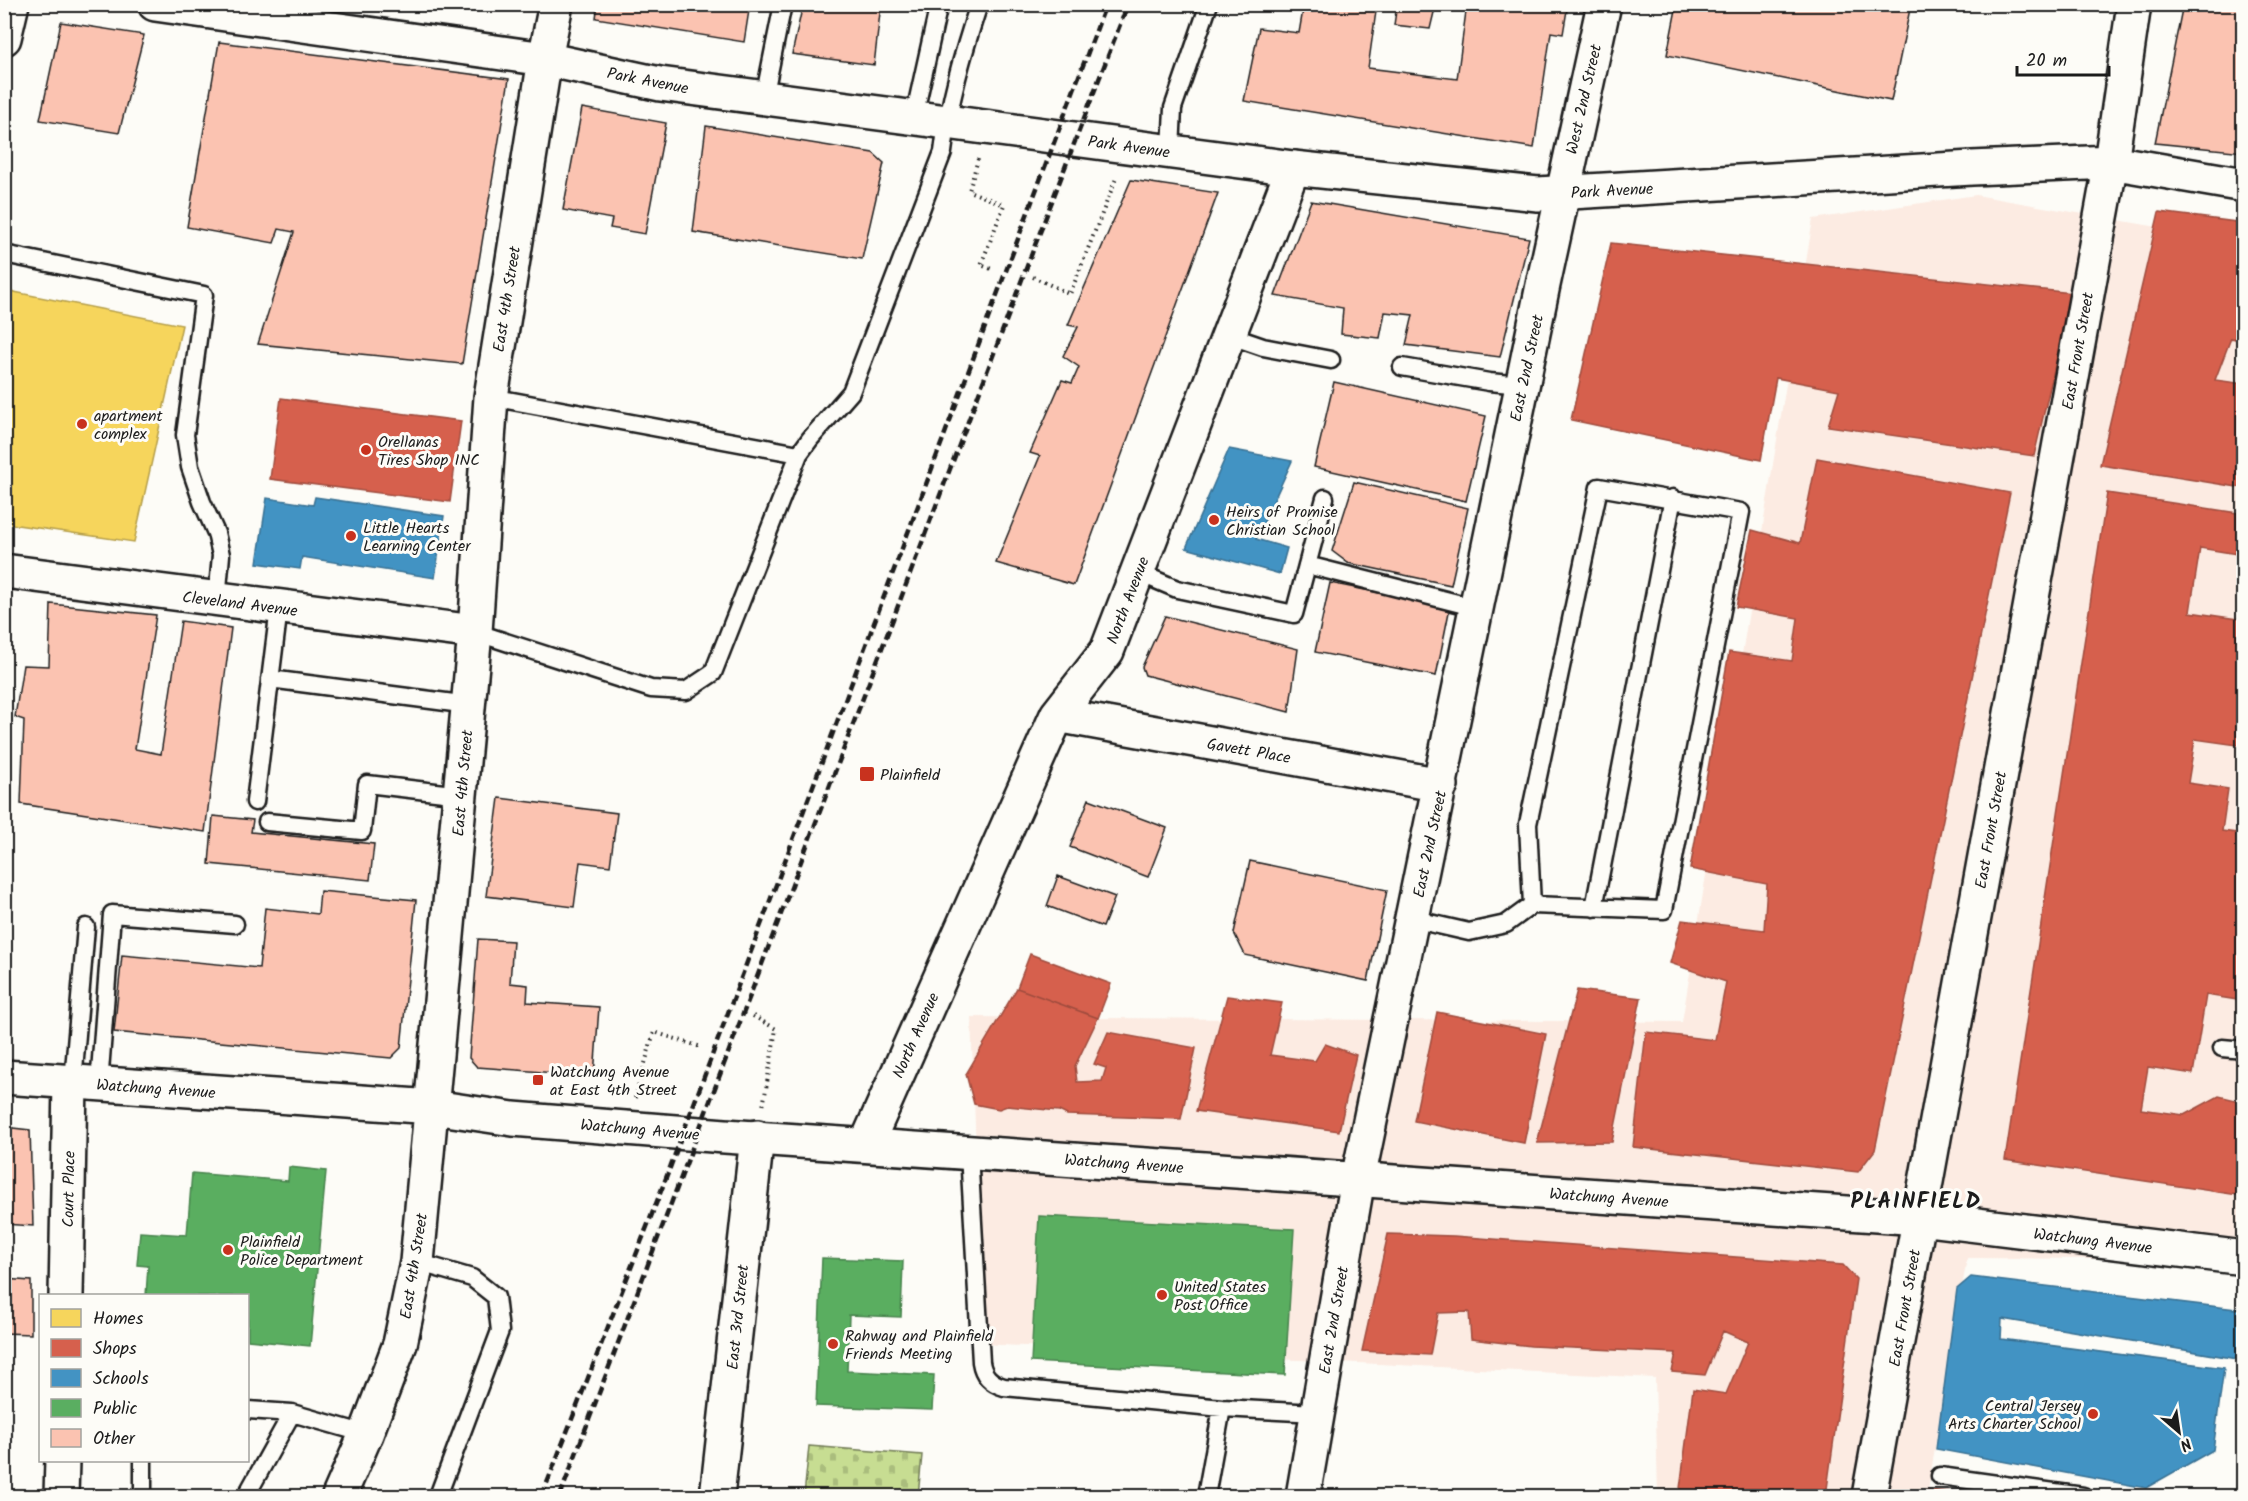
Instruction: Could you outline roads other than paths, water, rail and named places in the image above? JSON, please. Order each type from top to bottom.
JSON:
[{"type":"street","points":[[4,38],[12,4]]},
{"type":"street","name":"Park Avenue","points":[[155,4],[545,59],[660,84],[1293,168],[1538,194],[2111,162],[2244,185]]},
{"type":"street","name":"East 4th Street","points":[[339,1497],[400,1344],[417,1262],[469,705],[491,397],[545,59],[556,4]]},
{"type":"street","name":"West 2nd Street","points":[[1562,193],[1604,4]]},
{"type":"street","name":"East Front Street","points":[[1869,1497],[2111,162],[2134,4]]},
{"type":"street","name":"North Avenue","points":[[866,1145],[1057,715],[1107,651],[1293,168]]},
{"type":"street","name":"East 2nd Street","points":[[1303,1497],[1359,1179],[1562,193]]},
{"type":"street","name":"Cleveland Avenue","points":[[4,571],[475,632]]},
{"type":"street","name":"Gavett Place","points":[[1057,715],[1441,785]]},
{"type":"street","name":"Watchung Avenue","points":[[4,1077],[433,1107],[513,1119],[969,1153],[1920,1218],[2244,1258]]},
{"type":"street","name":"Court Place","points":[[66,1294],[81,1083]]},
{"type":"street","name":"East 3rd Street","points":[[717,1497],[757,1137]]},
{"type":"street","points":[[61,1497],[62,1462]]},
{"type":"lane","points":[[764,98],[783,4]]},
{"type":"lane","points":[[914,117],[939,4]]},
{"type":"lane","points":[[475,632],[651,689],[686,691],[713,673],[799,454],[851,392],[943,152],[946,122],[959,67],[979,4]]},
{"type":"lane","points":[[1171,151],[1173,108],[1209,4]]},
{"type":"lane","points":[[4,254],[204,295],[185,435],[190,467],[216,533],[221,555],[217,600]]},
{"type":"lane","points":[[1228,335],[1263,347],[1331,360]]},
{"type":"lane","points":[[1402,367],[1489,382],[1522,385]]},
{"type":"lane","points":[[491,397],[799,454]]},
{"type":"lane","points":[[1412,919],[1469,932],[1506,924],[1532,905],[1664,910],[1741,512],[1673,498],[1599,487],[1528,824],[1532,905]]},
{"type":"lane","points":[[1137,572],[1177,589],[1293,614],[1325,498]]},
{"type":"lane","points":[[1594,908],[1673,498]]},
{"type":"lane","points":[[1306,565],[1477,608]]},
{"type":"lane","points":[[255,802],[279,608]]},
{"type":"lane","points":[[270,679],[469,705]]},
{"type":"lane","points":[[267,822],[362,831],[367,784],[461,795]]},
{"type":"lane","points":[[81,1083],[112,914],[235,924]]},
{"type":"lane","points":[[81,1083],[87,927]]},
{"type":"lane","points":[[2222,1048],[2244,1050]]},
{"type":"lane","points":[[969,1153],[981,1362],[985,1375],[997,1385],[1222,1408],[1317,1413]]},
{"type":"lane","points":[[417,1262],[472,1278],[496,1297],[500,1331],[438,1497]]},
{"type":"lane","points":[[1206,1497],[1222,1408]]},
{"type":"lane","points":[[249,1410],[292,1413],[366,1434]]},
{"type":"lane","points":[[246,1497],[292,1413]]},
{"type":"lane","points":[[143,1462],[143,1497]]},
{"type":"lane","points":[[1940,1476],[2083,1497]]},
{"type":"railway","points":[[542,1496],[668,1173],[1106,4]]},
{"type":"railway","points":[[560,1496],[1128,4]]},
{"type":"place","name":"apartment complex","points":[[82,424]]},
{"type":"place","name":"Orellanas Tires Shop INC","points":[[366,450]]},
{"type":"place","name":"Heirs of Promise Christian School","points":[[1214,520]]},
{"type":"place","name":"Little Hearts Learning Center","points":[[351,536]]},
{"type":"place","name":"Plainfield","points":[[867,774]]},
{"type":"place","name":"Watchung Avenue at East 4th Street","points":[[538,1080]]},
{"type":"place","name":"Plainfield Police Department","points":[[228,1250]]},
{"type":"place","name":"United States Post Office","points":[[1162,1295]]},
{"type":"place","name":"Rahway and Plainfield Friends Meeting","points":[[833,1344]]},
{"type":"place","name":"Central Jersey Arts Charter School","points":[[2093,1414]]},
{"type":"district","name":"PLAINFIELD","points":[[1916,1200]]}]
